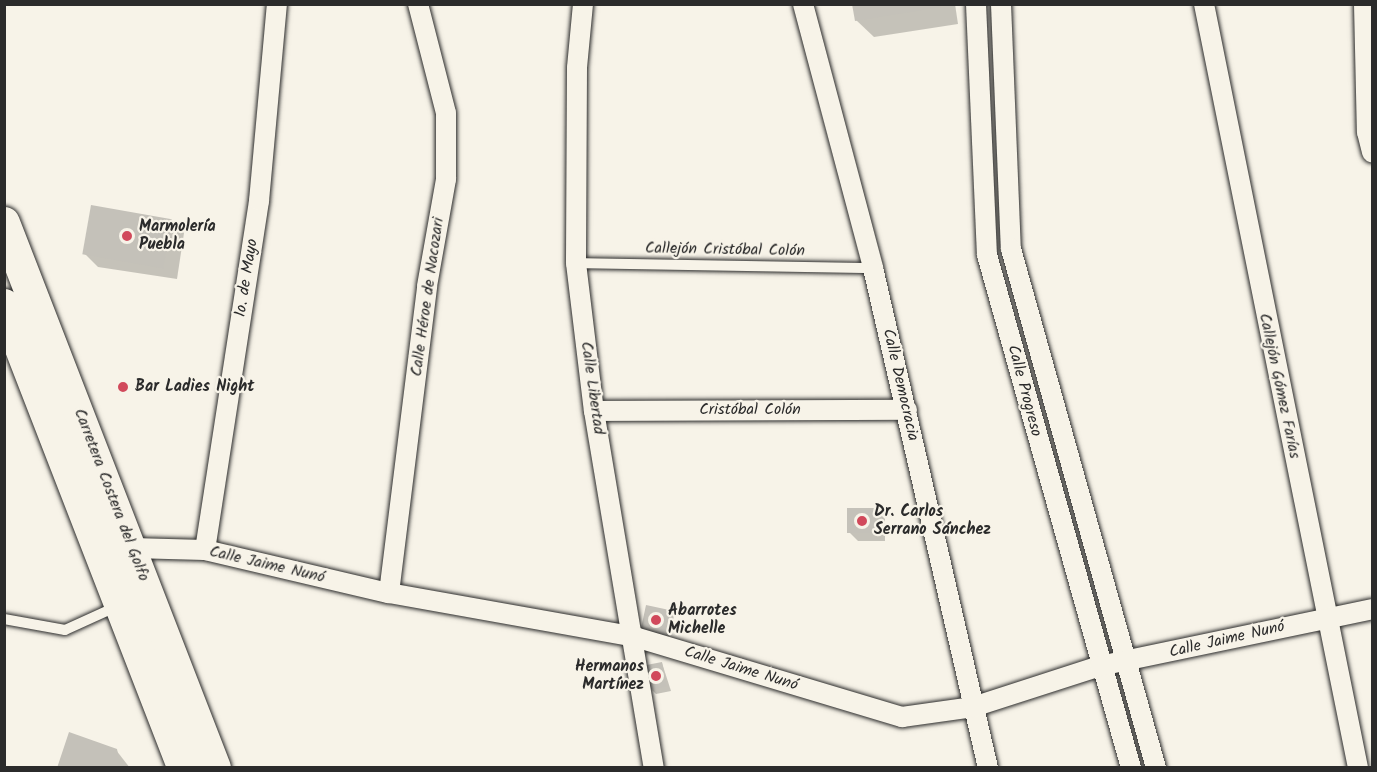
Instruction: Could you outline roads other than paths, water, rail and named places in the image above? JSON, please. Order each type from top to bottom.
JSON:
[{"type":"main road","name":"Carretera Costera del Golfo","points":[[4,224],[118,554],[121,604],[184,768]]},
{"type":"main road","name":"Carretera Costera del Golfo","points":[[4,305],[215,768]]},
{"type":"street","name":"1o. de Mayo","points":[[205,550],[259,201],[278,4]]},
{"type":"street","name":"Calle Héroe de Nacozari","points":[[389,592],[427,286],[446,179],[446,113],[418,4]]},
{"type":"street","name":"Calle Libertad","points":[[583,4],[577,68],[576,263],[594,411],[635,637],[654,768]]},
{"type":"street","name":"Calle Democracia","points":[[803,4],[873,268],[988,768]]},
{"type":"street","name":"Calle Progreso","points":[[976,4],[987,255],[1100,666],[1131,768]]},
{"type":"street","name":"Calle Progreso","points":[[1001,4],[1011,249],[1124,664],[1156,768]]},
{"type":"street","name":"Callejón Gómez Farías","points":[[1204,4],[1271,355],[1330,615],[1358,768]]},
{"type":"street","points":[[1364,4],[1367,132],[1372,152]]},
{"type":"street","points":[[987,255],[1011,249]]},
{"type":"street","name":"Cristóbal Colón","points":[[594,411],[907,410]]},
{"type":"street","name":"Calle Jaime Nunó","points":[[118,554],[205,550],[389,592],[635,637],[902,717],[973,707],[1100,666],[1124,664],[1330,615],[1372,609]]},
{"type":"lane","name":"Callejón Cristóbal Colón","points":[[576,263],[873,268]]},
{"type":"lane","points":[[4,619],[65,630],[121,604]]},
{"type":"place","name":"Marmolería Puebla","points":[[127,236]]},
{"type":"place","name":"Bar Ladies Night","points":[[123,387]]},
{"type":"place","name":"Dr. Carlos Serrano Sánchez","points":[[862,521]]},
{"type":"place","name":"Abarrotes Michelle","points":[[656,620]]},
{"type":"place","name":"Hermanos Martínez","points":[[656,676]]}]
